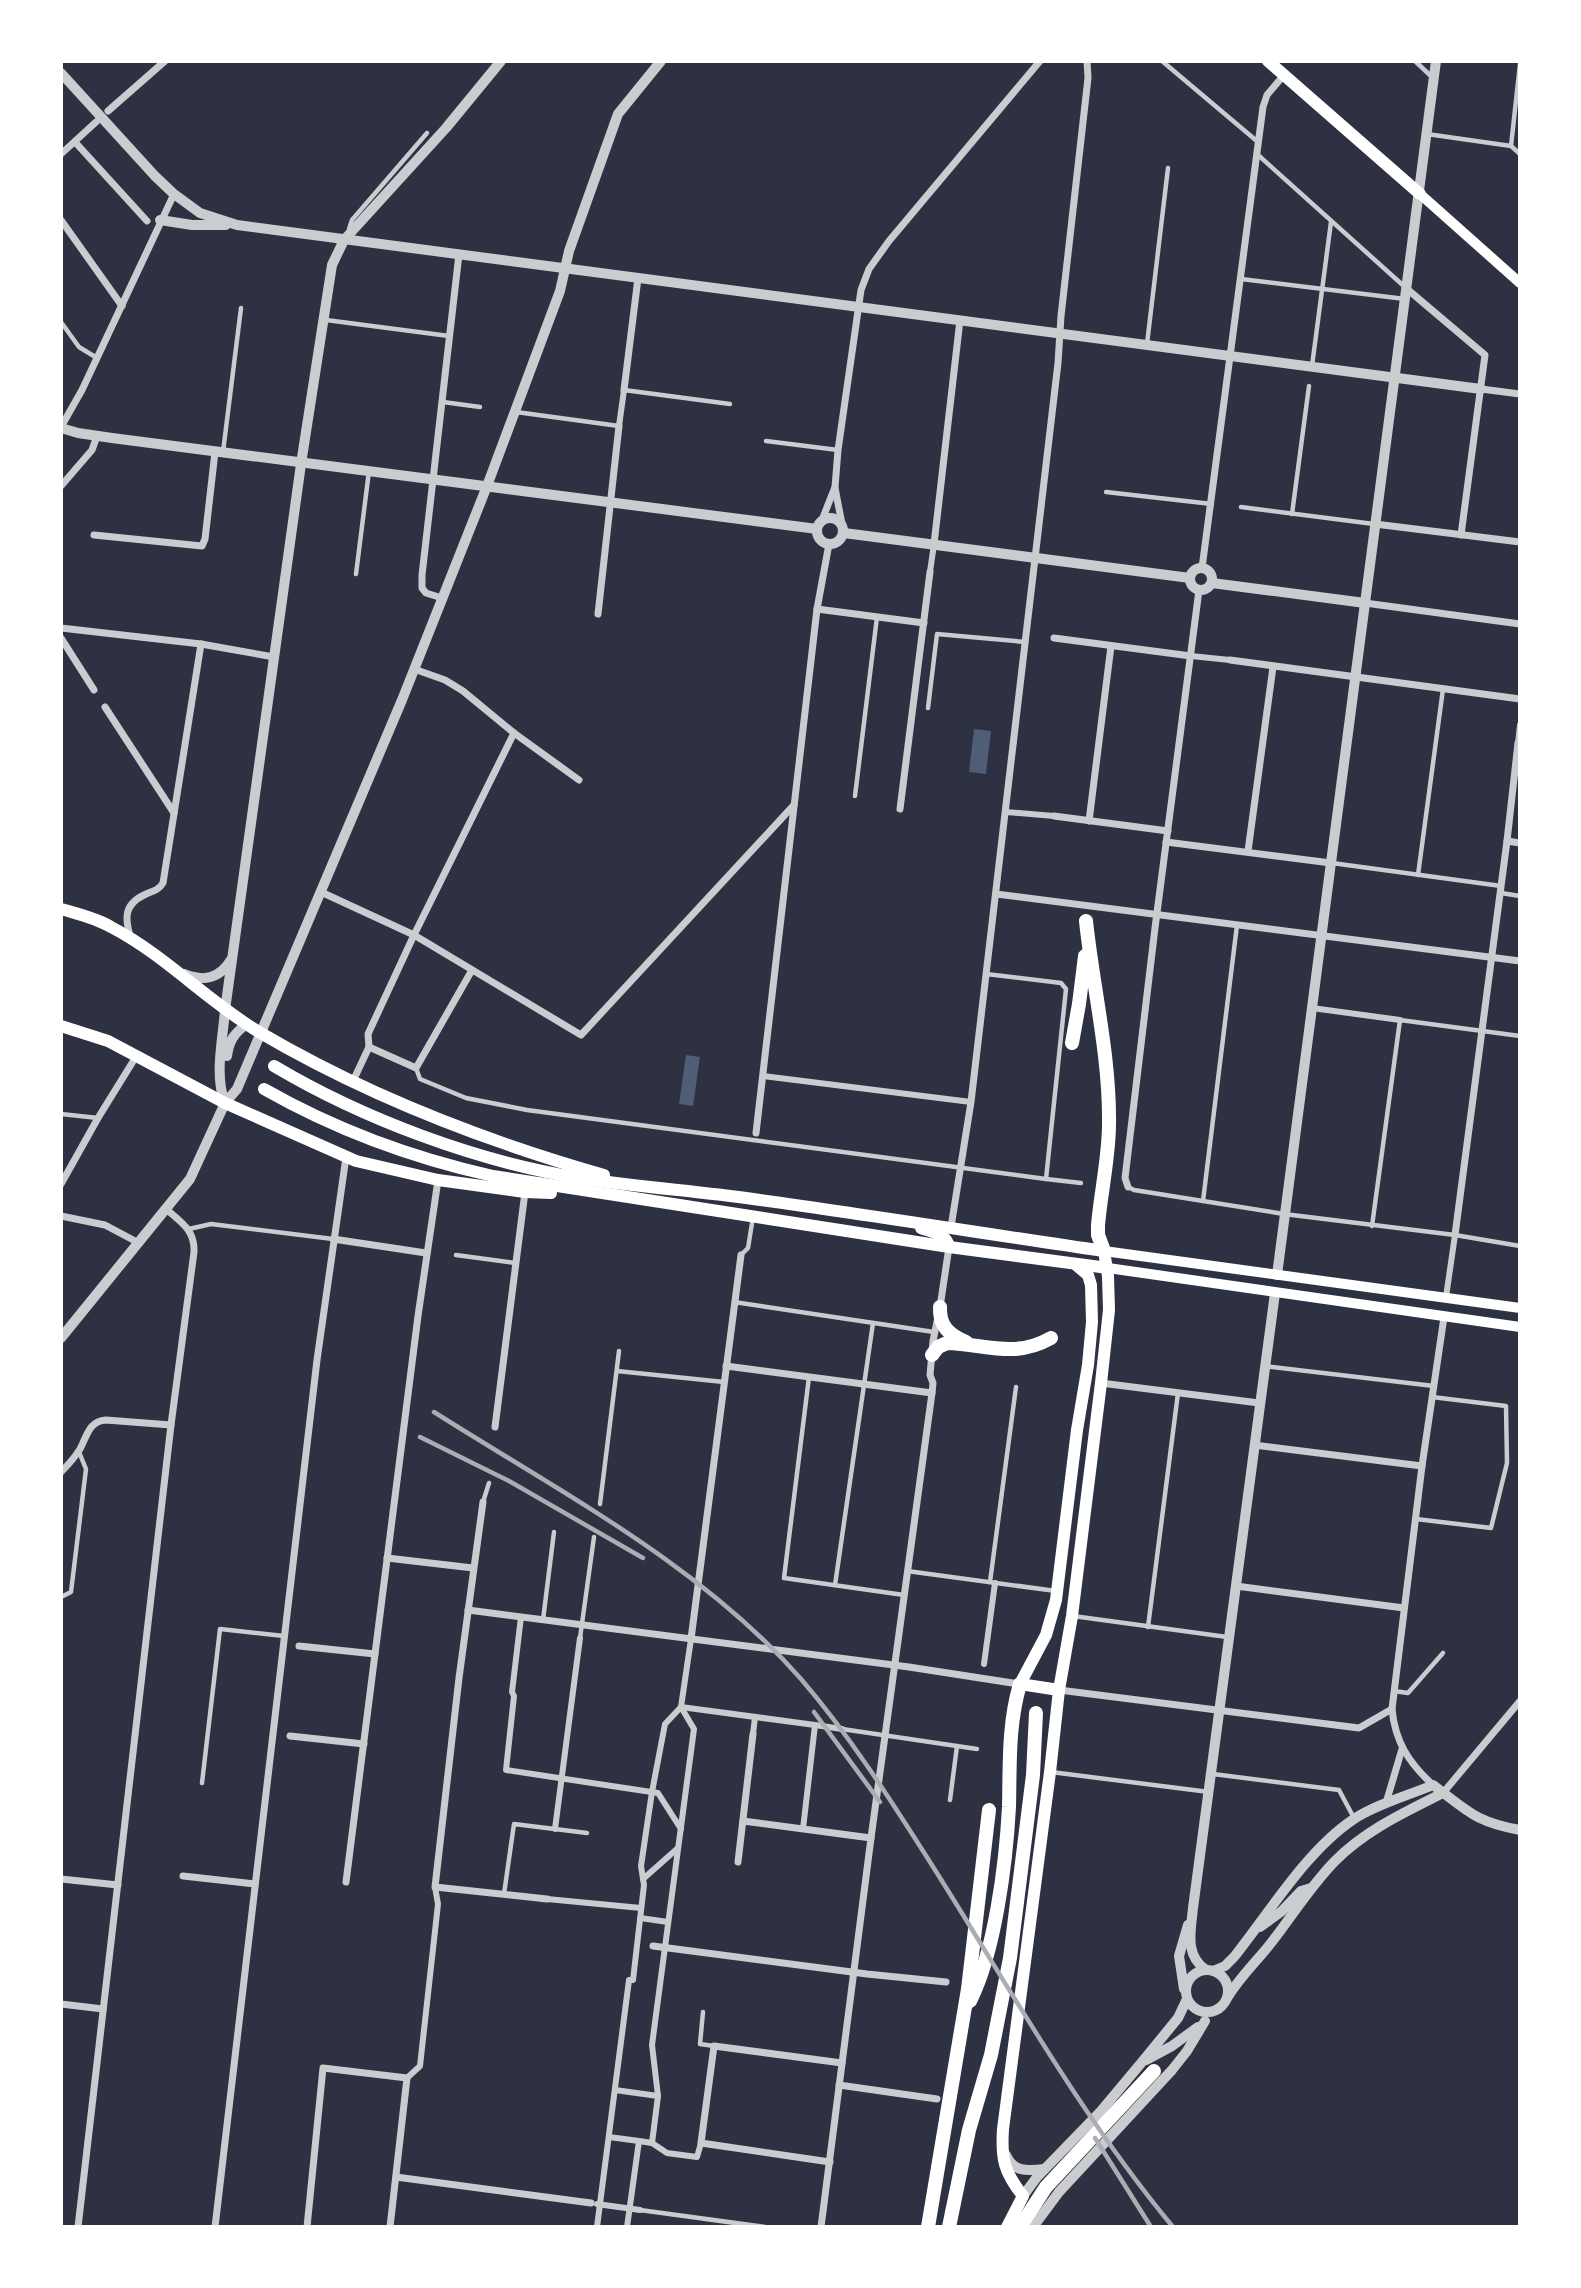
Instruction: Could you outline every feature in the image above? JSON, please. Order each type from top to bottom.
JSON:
[{"type":"highway","points":[[1072,1043],[1087,926],[1109,1108],[1108,1145],[1098,1227],[1104,1251]]},
{"type":"highway","points":[[940,1307],[944,1328],[951,1335],[975,1346]]},
{"type":"highway","points":[[932,1355],[944,1343],[1015,1350],[1035,1346],[1051,1338]]},
{"type":"highway","points":[[965,2012],[980,1982],[999,1894],[1009,1809],[1010,1736],[1020,1684]]},
{"type":"highway","points":[[949,2227],[969,2130],[991,2055],[1010,1958],[1033,1775],[1036,1713]]},
{"type":"highway","points":[[928,2227],[965,2012],[989,1811]]},
{"type":"highway","points":[[1020,2227],[1046,2187],[1148,2067]]},
{"type":"main road","points":[[1268,61],[1520,283]]},
{"type":"main road","points":[[61,909],[94,919],[131,939],[260,1033],[354,1081],[439,1119],[523,1150],[648,1187]]},
{"type":"main road","points":[[61,1026],[99,1037],[369,1166],[438,1180],[525,1192],[618,1197]]},
{"type":"main road","points":[[274,1066],[359,1111],[462,1148],[549,1172],[1520,1308]]},
{"type":"main road","points":[[264,1089],[296,1107],[379,1144],[493,1177],[949,1247],[1520,1327]]},
{"type":"main road","points":[[891,1218],[942,1236],[948,1240],[949,1247]]},
{"type":"main road","points":[[1007,2227],[1023,2196],[1004,2165],[1002,2142],[1101,1383],[1109,1310],[1108,1268],[1104,1251]]},
{"type":"main road","points":[[1059,1690],[1020,1684],[1046,1635],[1057,1592],[1092,1322],[1089,1277],[1075,1264]]},
{"type":"main road","points":[[1275,1293],[1277,1275]]},
{"type":"main road","points":[[1444,1317],[1446,1297]]},
{"type":"street","points":[[108,111],[155,65],[165,61]]},
{"type":"street","points":[[223,1097],[219,1076],[225,1010],[301,464],[332,265],[344,240],[446,128],[501,61]]},
{"type":"street","points":[[223,1097],[237,1089],[414,669],[487,486],[560,291],[569,251],[618,114],[661,61]]},
{"type":"street","points":[[835,487],[820,524],[820,539],[829,544],[839,541],[843,528],[835,487],[838,450],[864,279],[875,259],[1040,61]]},
{"type":"street","points":[[951,1227],[971,1102],[1006,812],[1084,116],[1087,61]]},
{"type":"street","points":[[1277,1275],[1436,61]]},
{"type":"street","points":[[61,74],[174,194],[200,213],[237,225]]},
{"type":"street","points":[[1202,568],[1258,142],[1265,101],[1284,75]]},
{"type":"street","points":[[61,154],[96,122]]},
{"type":"street","points":[[75,142],[147,221]]},
{"type":"street","points":[[174,194],[82,390],[61,427],[97,436],[610,503],[820,524],[831,517],[843,528],[934,544],[1190,578]]},
{"type":"street","points":[[61,220],[122,306]]},
{"type":"street","points":[[160,220],[192,225],[237,225],[1520,394]]},
{"type":"street","points":[[442,598],[426,593],[422,587],[459,254]]},
{"type":"street","points":[[598,614],[638,278]]},
{"type":"street","points":[[1406,294],[1485,355],[1461,535]]},
{"type":"street","points":[[900,809],[960,320]]},
{"type":"street","points":[[61,486],[92,450],[97,436]]},
{"type":"street","points":[[94,535],[202,546],[219,452]]},
{"type":"street","points":[[1375,524],[1520,542]]},
{"type":"street","points":[[756,1136],[817,609],[829,544]]},
{"type":"street","points":[[1202,568],[1193,572],[1190,578],[1192,585],[1199,590],[1206,589],[1212,583]]},
{"type":"street","points":[[1202,568],[1211,574],[1212,583]]},
{"type":"street","points":[[1212,583],[1520,624]]},
{"type":"street","points":[[1128,1187],[1125,1178],[1199,590]]},
{"type":"street","points":[[817,609],[924,623]]},
{"type":"street","points":[[61,628],[201,644],[274,657]]},
{"type":"street","points":[[61,638],[94,690]]},
{"type":"street","points":[[1055,638],[1520,699]]},
{"type":"street","points":[[131,939],[126,921],[127,910],[137,899],[159,889],[163,884],[201,644]]},
{"type":"street","points":[[1089,821],[1111,646]]},
{"type":"street","points":[[1248,851],[1273,667]]},
{"type":"street","points":[[414,669],[446,680],[579,780]]},
{"type":"street","points":[[105,707],[174,813]]},
{"type":"street","points":[[1446,1297],[1501,889],[1520,725]]},
{"type":"street","points":[[354,1081],[369,1048],[368,1034],[514,733]]},
{"type":"street","points":[[321,892],[414,935],[581,1035],[794,805]]},
{"type":"street","points":[[1006,812],[1168,831]]},
{"type":"street","points":[[1507,841],[1520,843]]},
{"type":"street","points":[[1166,842],[1331,863]]},
{"type":"street","points":[[996,894],[1520,961]]},
{"type":"street","points":[[171,968],[197,978],[208,978],[224,970],[233,955]]},
{"type":"street","points":[[369,1048],[415,1068],[472,970]]},
{"type":"street","points":[[1312,1008],[1400,1020]]},
{"type":"street","points":[[61,1338],[190,1179],[223,1097],[229,1045],[234,1035],[247,1024]]},
{"type":"street","points":[[61,1184],[138,1055]]},
{"type":"street","points":[[763,1076],[971,1102]]},
{"type":"street","points":[[215,2227],[284,1636],[333,1240],[346,1157]]},
{"type":"street","points":[[346,1882],[426,1253],[438,1180]]},
{"type":"street","points":[[495,1427],[525,1192]]},
{"type":"street","points":[[78,2227],[171,1425],[194,1252],[189,1229],[166,1209]]},
{"type":"street","points":[[61,1216],[105,1225],[138,1242]]},
{"type":"street","points":[[333,1240],[426,1253]]},
{"type":"street","points":[[821,2227],[932,1393],[930,1375],[934,1332],[949,1247]]},
{"type":"street","points":[[597,2227],[595,2204],[609,2137],[629,1980],[633,1980],[643,1880],[641,1866],[665,1724],[681,1707],[741,1255]]},
{"type":"street","points":[[1227,1997],[1227,1983],[1221,1975],[1195,1959],[1190,1948],[1193,1908],[1275,1293]]},
{"type":"street","points":[[1444,1317],[1394,1691],[1392,1709],[1395,1730],[1402,1748],[1433,1786],[1486,1823],[1520,1830]]},
{"type":"street","points":[[726,1366],[932,1393]]},
{"type":"street","points":[[1101,1383],[1259,1403]]},
{"type":"street","points":[[61,1472],[79,1451],[92,1425],[101,1420],[171,1425]]},
{"type":"street","points":[[1254,1445],[1422,1466]]},
{"type":"street","points":[[390,2227],[407,2078],[420,2066],[438,1904],[435,1887],[482,1502]]},
{"type":"street","points":[[387,1558],[473,1568]]},
{"type":"street","points":[[984,1664],[993,1583]]},
{"type":"street","points":[[1236,1586],[1404,1608]]},
{"type":"street","points":[[468,1610],[1020,1684]]},
{"type":"street","points":[[521,1617],[506,1770],[655,1792],[681,1829]]},
{"type":"street","points":[[555,1829],[580,1638]]},
{"type":"street","points":[[299,1646],[375,1654]]},
{"type":"street","points":[[1059,1690],[1359,1728],[1392,1709]]},
{"type":"street","points":[[1023,2196],[1044,2169],[1101,2111],[1172,2046],[1222,2006],[1240,1977],[1335,1861],[1361,1839],[1443,1793],[1520,1701]]},
{"type":"street","points":[[681,1707],[842,1729]]},
{"type":"street","points":[[652,2143],[658,2096],[652,2045],[694,1729],[681,1707]]},
{"type":"street","points":[[738,1862],[755,1717]]},
{"type":"street","points":[[803,1829],[815,1725]]},
{"type":"street","points":[[290,1736],[364,1744]]},
{"type":"street","points":[[1386,1804],[1402,1748]]},
{"type":"street","points":[[1148,2067],[1178,2018],[1190,1978],[1194,1974],[1229,1962],[1320,1848],[1355,1819],[1433,1786]]},
{"type":"street","points":[[743,1821],[871,1838]]},
{"type":"street","points":[[643,1880],[678,1849]]},
{"type":"street","points":[[183,1876],[255,1884]]},
{"type":"street","points":[[61,1879],[118,1885]]},
{"type":"street","points":[[435,1887],[641,1908]]},
{"type":"street","points":[[1254,1931],[1282,1911],[1301,1891],[1311,1888]]},
{"type":"street","points":[[1193,1908],[1179,1956],[1181,1975],[1186,1997],[1198,2010],[1214,2011]]},
{"type":"street","points":[[640,1917],[668,1922]]},
{"type":"street","points":[[653,1946],[946,1982]]},
{"type":"street","points":[[61,2004],[103,2009]]},
{"type":"street","points":[[1033,2227],[1059,2192],[1177,2064],[1205,2021]]},
{"type":"street","points":[[609,2137],[652,2143],[667,2153],[697,2157],[714,2046],[842,2063]]},
{"type":"street","points":[[307,2227],[323,2068],[407,2078]]},
{"type":"street","points":[[839,2085],[937,2099]]},
{"type":"street","points":[[615,2090],[658,2096]]},
{"type":"street","points":[[627,2227],[639,2141]]},
{"type":"street","points":[[1002,2142],[1014,2167],[1027,2171],[1044,2169]]},
{"type":"street","points":[[701,2143],[830,2162]]},
{"type":"street","points":[[396,2177],[640,2210]]},
{"type":"lane","points":[[1162,61],[1258,142]]},
{"type":"lane","points":[[1415,61],[1434,78]]},
{"type":"lane","points":[[1511,146],[1520,64]]},
{"type":"lane","points":[[344,240],[352,220],[426,133]]},
{"type":"lane","points":[[1427,134],[1511,146],[1520,154]]},
{"type":"lane","points":[[1257,154],[1406,294]]},
{"type":"lane","points":[[1147,344],[1168,168]]},
{"type":"lane","points":[[1312,367],[1331,222]]},
{"type":"lane","points":[[1241,279],[1322,289],[1406,294]]},
{"type":"lane","points":[[219,452],[242,307]]},
{"type":"lane","points":[[322,319],[450,336]]},
{"type":"lane","points":[[61,321],[79,346],[97,358]]},
{"type":"lane","points":[[1292,514],[1309,386]]},
{"type":"lane","points":[[624,390],[730,404]]},
{"type":"lane","points":[[441,402],[480,407]]},
{"type":"lane","points":[[515,412],[620,426]]},
{"type":"lane","points":[[766,441],[838,450]]},
{"type":"lane","points":[[356,574],[369,471]]},
{"type":"lane","points":[[1106,492],[1212,504]]},
{"type":"lane","points":[[1241,507],[1375,524]]},
{"type":"lane","points":[[855,796],[877,617]]},
{"type":"lane","points":[[928,708],[937,634],[1025,642]]},
{"type":"lane","points":[[1418,875],[1443,689]]},
{"type":"lane","points":[[1331,863],[1501,889],[1520,896]]},
{"type":"lane","points":[[1203,1201],[1237,925]]},
{"type":"lane","points":[[986,974],[1061,983],[1066,989],[1046,1179]]},
{"type":"lane","points":[[1371,1226],[1400,1020],[1520,1036]]},
{"type":"lane","points":[[415,1068],[420,1079],[466,1098],[527,1110],[756,1136],[959,1168],[1081,1183]]},
{"type":"lane","points":[[61,1114],[98,1118]]},
{"type":"lane","points":[[1128,1187],[1134,1191],[1284,1214],[1455,1235],[1520,1246]]},
{"type":"lane","points":[[741,1255],[748,1248],[753,1216]]},
{"type":"lane","points":[[189,1229],[211,1224],[333,1240]]},
{"type":"lane","points":[[456,1255],[515,1263]]},
{"type":"lane","points":[[734,1302],[934,1332]]},
{"type":"lane","points":[[835,1585],[873,1322]]},
{"type":"lane","points":[[600,1504],[619,1351]]},
{"type":"lane","points":[[1264,1366],[1434,1386]]},
{"type":"lane","points":[[617,1371],[724,1382]]},
{"type":"lane","points":[[809,1377],[784,1578],[904,1595]]},
{"type":"lane","points":[[993,1583],[1016,1387]]},
{"type":"lane","points":[[1148,1627],[1178,1393]]},
{"type":"lane","points":[[1415,1519],[1491,1528],[1507,1464],[1506,1406],[1432,1397]]},
{"type":"lane","points":[[61,1597],[71,1592],[86,1469],[79,1451]]},
{"type":"lane","points":[[482,1502],[489,1483]]},
{"type":"lane","points":[[543,1620],[554,1532]]},
{"type":"lane","points":[[580,1638],[594,1537]]},
{"type":"lane","points":[[907,1571],[1057,1592]]},
{"type":"lane","points":[[1072,1616],[1229,1638]]},
{"type":"lane","points":[[202,1783],[220,1629],[284,1636]]},
{"type":"lane","points":[[1394,1691],[1408,1693],[1443,1653]]},
{"type":"lane","points":[[842,1729],[977,1749]]},
{"type":"lane","points":[[950,1800],[957,1746]]},
{"type":"lane","points":[[1050,1772],[1209,1792]]},
{"type":"lane","points":[[1211,1773],[1339,1790],[1355,1819]]},
{"type":"lane","points":[[504,1894],[513,1824],[587,1833]]},
{"type":"lane","points":[[704,2012],[699,2045],[714,2046]]},
{"type":"lane","points":[[640,2210],[765,2227]]},
{"type":"water","points":[[974,729],[991,731],[986,774],[969,772]]},
{"type":"water","points":[[686,1055],[700,1057],[693,1106],[679,1104]]},
{"type":"railway","points":[[434,1412],[579,1502],[674,1566],[719,1600],[762,1638],[801,1679],[885,1791],[1076,2095],[1173,2227]]},
{"type":"railway","points":[[420,1437],[509,1481],[643,1558]]},
{"type":"railway","points":[[814,1712],[880,1802]]},
{"type":"railway","points":[[1095,2138],[1151,2227]]}]
